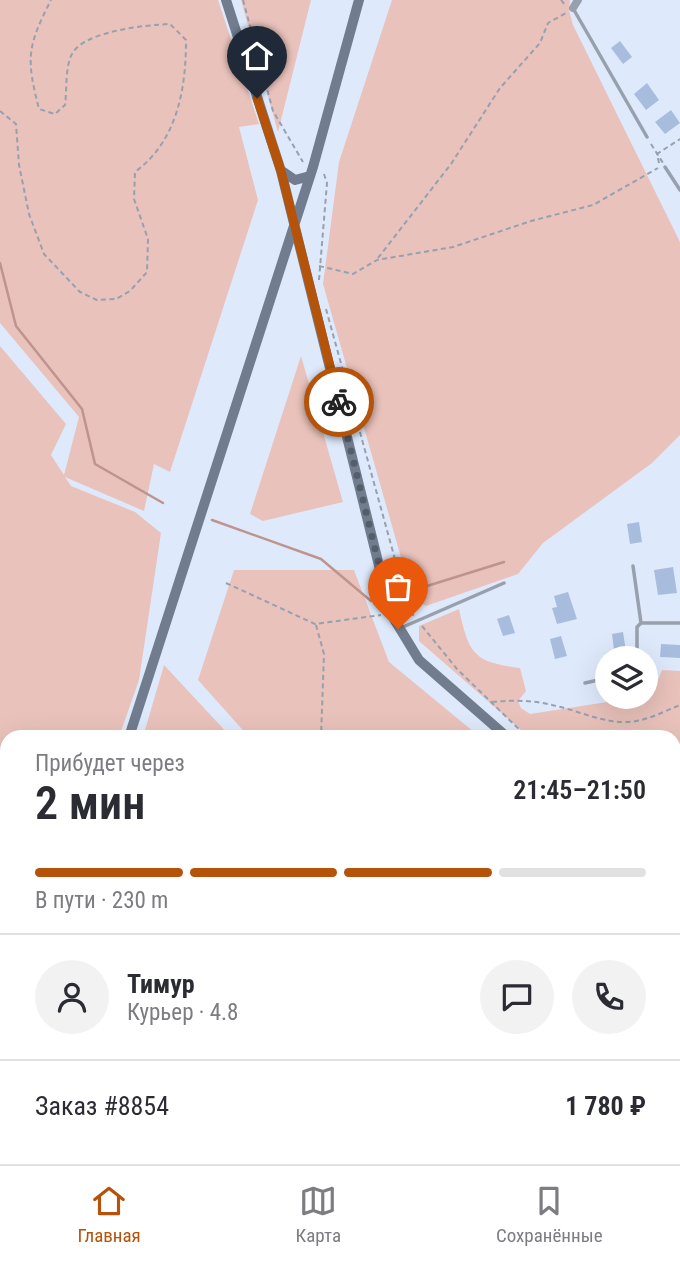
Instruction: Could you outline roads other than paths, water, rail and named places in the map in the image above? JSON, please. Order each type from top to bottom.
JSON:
[{"type":"street","points":[[226,0],[281,171],[391,614],[419,660],[499,730]]},
{"type":"street","points":[[131,730],[278,268],[310,176],[359,0]]},
{"type":"street","points":[[281,171],[295,180],[310,176]]},
{"type":"street","points":[[278,268],[294,264],[307,272]]},
{"type":"lane","points":[[575,4],[646,137]]},
{"type":"lane","points":[[665,167],[680,190]]},
{"type":"lane","points":[[633,566],[641,623]]},
{"type":"lane","points":[[398,629],[504,583]]},
{"type":"lane","points":[[637,646],[637,627],[641,623],[680,623]]},
{"type":"lane","points":[[585,683],[595,681]]},
{"type":"waterway","points":[[0,263],[16,326],[82,409],[95,464],[163,503]]},
{"type":"waterway","points":[[212,520],[321,559],[371,601]]},
{"type":"waterway","points":[[411,591],[504,562]]}]
